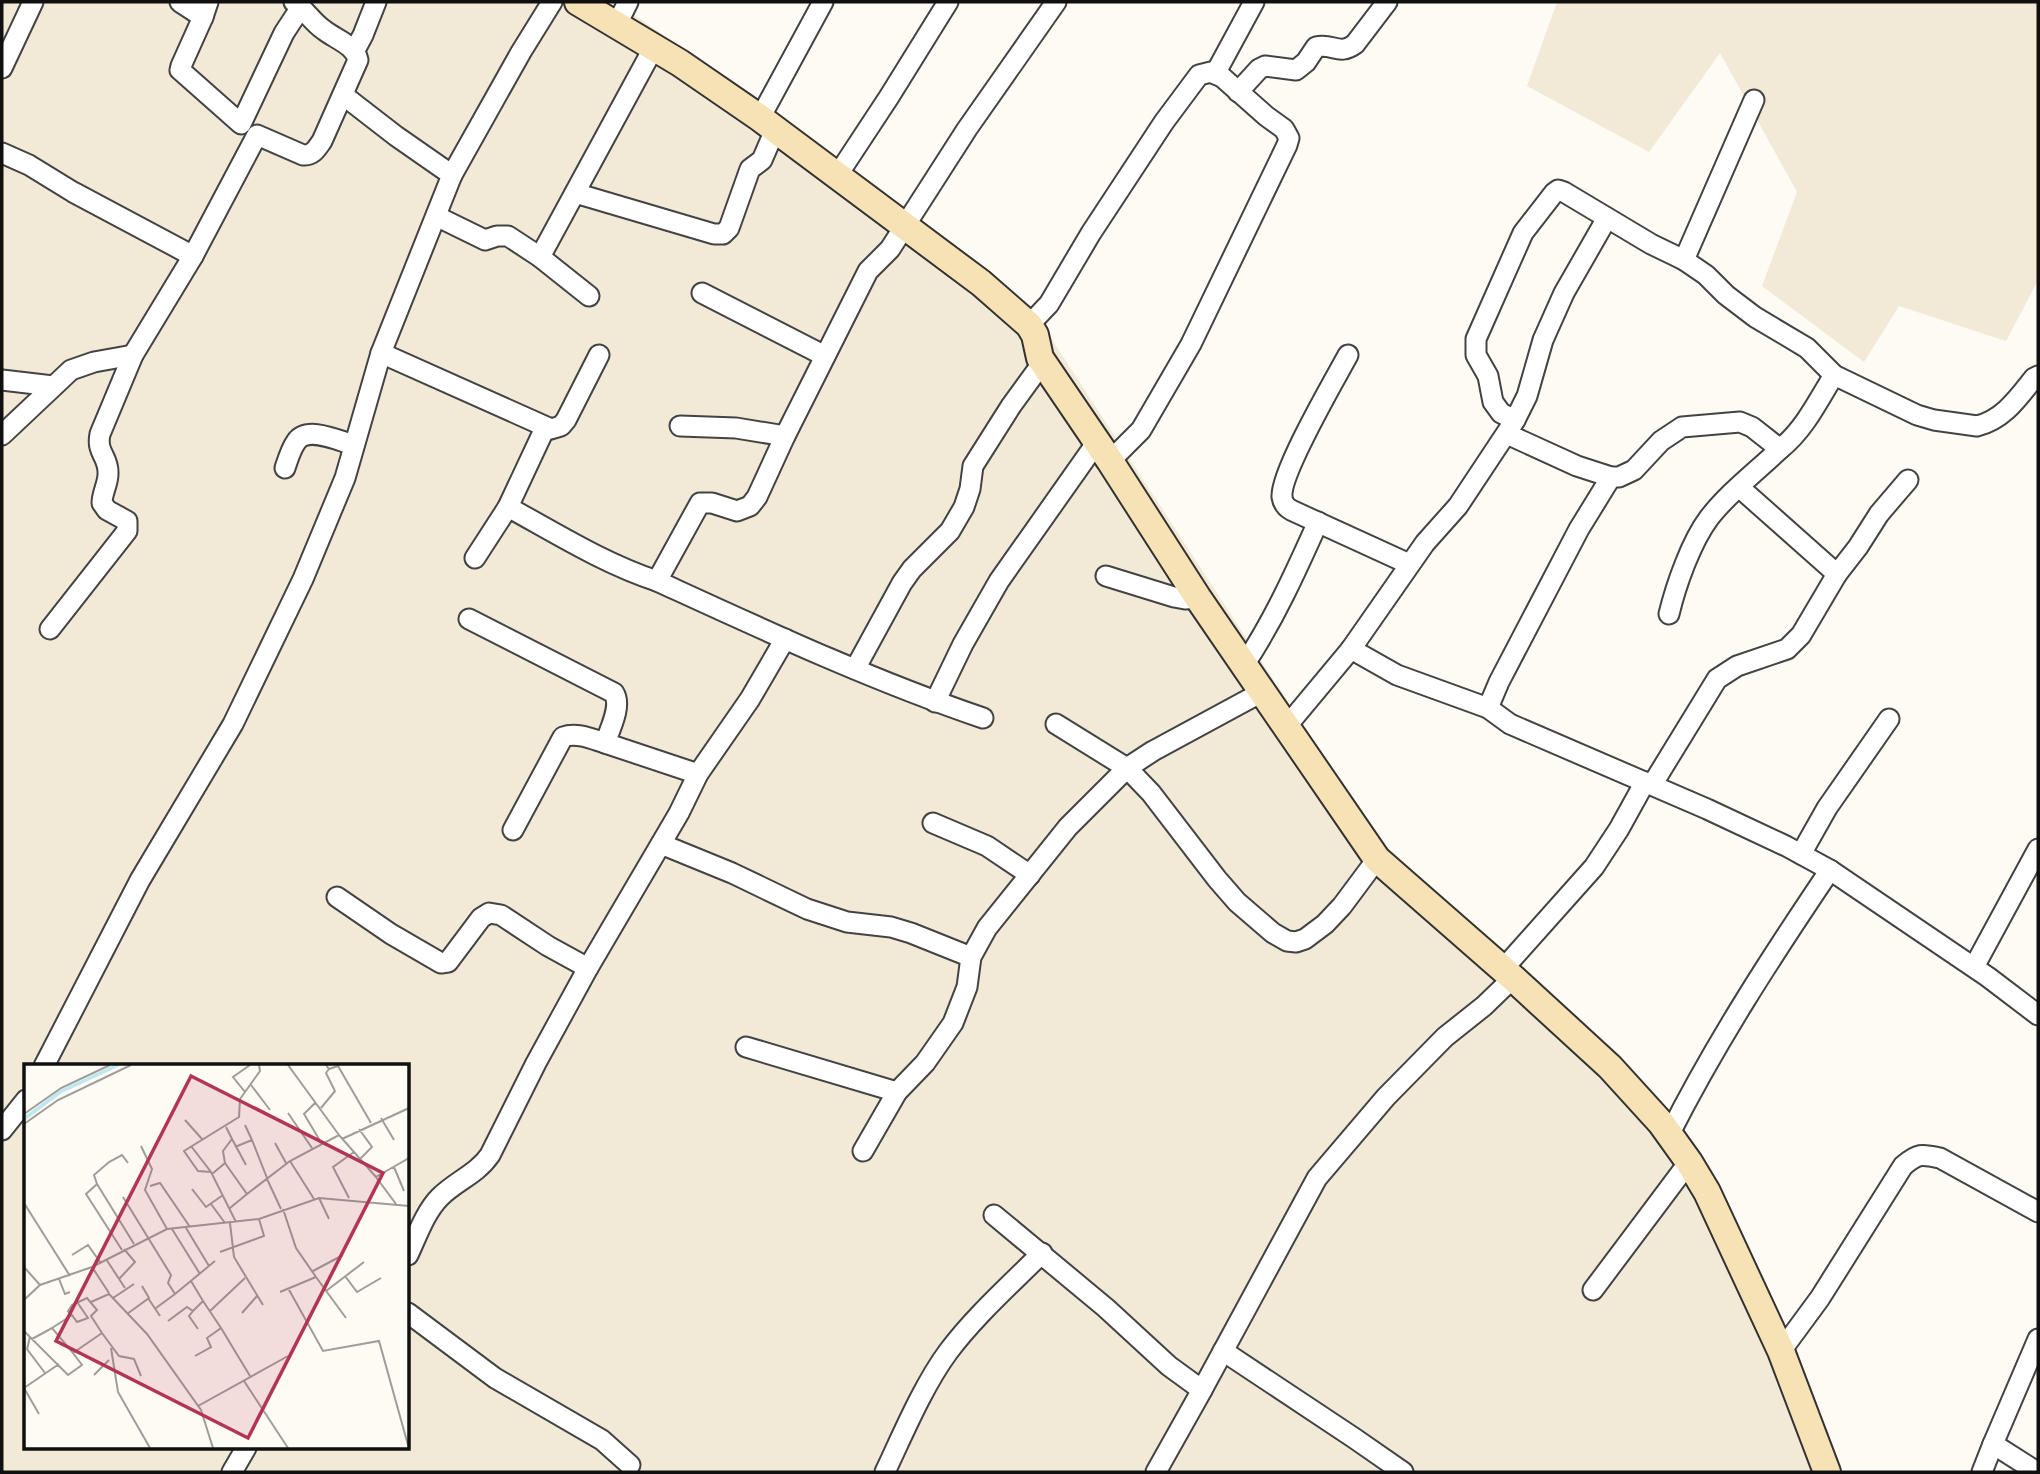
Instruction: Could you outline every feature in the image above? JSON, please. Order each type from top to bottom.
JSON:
[{"type":"street","points":[[2,68],[33,2]]},
{"type":"street","points":[[50,629],[127,531],[127,521],[104,507],[102,499],[108,471],[98,444],[100,434],[133,355],[193,256],[249,130],[297,4],[321,28],[355,50],[358,60],[316,150],[310,155],[296,153],[249,130],[180,70],[205,9],[180,2]]},
{"type":"street","points":[[355,50],[376,2]]},
{"type":"street","points":[[45,1064],[140,880],[233,724],[322,538],[345,478],[381,353],[452,174],[552,2]]},
{"type":"street","points":[[578,2],[623,13],[654,47],[767,124],[905,226],[981,283],[1029,325],[1043,362],[1198,598],[1377,859],[1508,973],[1610,1067],[1639,1098],[1689,1162],[1707,1192],[1781,1351],[1826,1472]]},
{"type":"street","points":[[575,193],[714,234],[723,234],[729,228],[750,169],[762,160],[767,151],[767,124],[823,2]]},
{"type":"street","points":[[837,176],[948,2]]},
{"type":"street","points":[[657,581],[700,503],[712,503],[737,511],[750,506],[757,497],[868,271],[886,254],[967,129],[1056,2]]},
{"type":"street","points":[[1215,74],[1254,2]]},
{"type":"street","points":[[1238,92],[1259,68],[1265,66],[1296,70],[1306,62],[1316,47],[1327,46],[1342,51],[1350,48],[1387,2]]},
{"type":"street","points":[[540,257],[654,47]]},
{"type":"street","points":[[935,702],[993,591],[1103,451],[1141,430],[1191,344],[1287,145],[1287,132],[1215,74],[1205,72],[1199,75],[1164,122],[1049,303],[1029,325]]},
{"type":"street","points":[[343,94],[396,136],[452,174]]},
{"type":"street","points":[[1684,260],[1755,100]]},
{"type":"street","points":[[2,153],[38,170],[73,192],[193,256]]},
{"type":"street","points":[[1780,449],[1752,426],[1740,422],[1682,427],[1661,442],[1634,470],[1619,477],[1611,477],[1577,466],[1511,427],[1493,402],[1488,376],[1476,355],[1475,346],[1481,324],[1523,233],[1553,193],[1558,190],[1564,192],[1651,244],[1684,260],[1755,317],[1807,348],[1834,375],[1917,415],[1977,426],[1990,422],[2002,414],[2038,376]]},
{"type":"street","points":[[436,216],[485,240],[508,236],[540,257],[589,296]]},
{"type":"street","points":[[1286,727],[1351,649],[1409,564],[1458,506],[1511,427],[1527,396],[1543,340],[1559,305],[1607,218]]},
{"type":"street","points":[[702,293],[825,356]]},
{"type":"street","points":[[381,353],[545,428],[555,429],[566,420],[599,355]]},
{"type":"street","points":[[2,435],[76,368],[133,355]]},
{"type":"street","points":[[1348,355],[1301,444],[1283,484],[1282,499],[1286,507],[1409,564]]},
{"type":"street","points":[[855,668],[902,583],[912,569],[950,531],[964,508],[973,466],[1043,362]]},
{"type":"street","points":[[1669,614],[1675,589],[1699,535],[1716,509],[1791,440],[1834,375]]},
{"type":"street","points":[[2,380],[53,386]]},
{"type":"street","points":[[680,426],[736,428],[785,436]]},
{"type":"street","points":[[475,558],[508,507],[545,428]]},
{"type":"street","points":[[285,468],[295,442],[307,433],[354,445]]},
{"type":"street","points":[[1488,708],[1579,529],[1611,477]]},
{"type":"street","points":[[1156,1472],[1317,1178],[1386,1097],[1445,1037],[1484,1006],[1594,867],[1717,679],[1737,666],[1777,654],[1794,644],[1837,574],[1879,514],[1908,480]]},
{"type":"street","points":[[1739,487],[1837,574]]},
{"type":"street","points":[[508,507],[599,557],[640,576],[935,702],[983,718]]},
{"type":"street","points":[[1244,665],[1283,599],[1318,522]]},
{"type":"street","points":[[1106,576],[1185,599],[1198,598]]},
{"type":"street","points":[[469,619],[614,693],[618,699],[617,706],[606,743]]},
{"type":"street","points":[[410,1251],[435,1202],[479,1168],[490,1155],[536,1063],[698,774],[750,699],[785,639]]},
{"type":"street","points":[[1351,649],[1397,675],[1488,708],[1510,724],[1648,783],[1801,854],[1830,870],[2036,1008]]},
{"type":"street","points":[[863,1151],[897,1092],[925,1063],[953,1023],[967,987],[971,957],[997,914],[1068,827],[1126,768],[1262,692]]},
{"type":"street","points":[[1801,854],[1827,808],[1889,719]]},
{"type":"street","points":[[1056,724],[1126,768],[1151,793],[1237,902],[1273,933],[1287,941],[1305,939],[1325,924],[1377,859]]},
{"type":"street","points":[[513,830],[563,737],[571,734],[698,774]]},
{"type":"street","points":[[933,823],[987,846],[1030,875]]},
{"type":"street","points":[[661,844],[732,873],[807,909],[847,922],[891,927],[971,957]]},
{"type":"street","points":[[1974,967],[2038,849]]},
{"type":"street","points":[[1669,1135],[1719,1041],[1776,949],[1830,870]]},
{"type":"street","points":[[337,897],[391,934],[443,964],[448,962],[481,918],[489,913],[501,915],[588,968]]},
{"type":"street","points":[[746,1047],[897,1092]]},
{"type":"street","points":[[2,1130],[24,1102]]},
{"type":"street","points":[[1781,1351],[1820,1298],[1903,1166],[1912,1158],[1923,1154],[1940,1158],[2038,1212]]},
{"type":"street","points":[[1593,1290],[1689,1162]]},
{"type":"street","points":[[994,1215],[1106,1308],[1169,1366],[1202,1390]]},
{"type":"street","points":[[885,1472],[947,1354],[989,1306],[1042,1253]]},
{"type":"street","points":[[410,1314],[495,1378],[602,1440],[630,1465]]},
{"type":"street","points":[[1982,1472],[2038,1339]]},
{"type":"street","points":[[1223,1351],[1402,1472]]},
{"type":"street","points":[[1993,1444],[2037,1472]]},
{"type":"street","points":[[232,1472],[245,1450]]},
{"type":"shaded area","points":[[2,2],[616,2],[690,54],[1043,326],[1391,860],[1694,1150],[1830,1472],[2,1472]]},
{"type":"shaded area","points":[[1557,2],[2038,2],[2038,280],[2006,341],[1899,306],[1864,362],[1762,286],[1797,192],[1720,53],[1649,152],[1527,86]]}]
